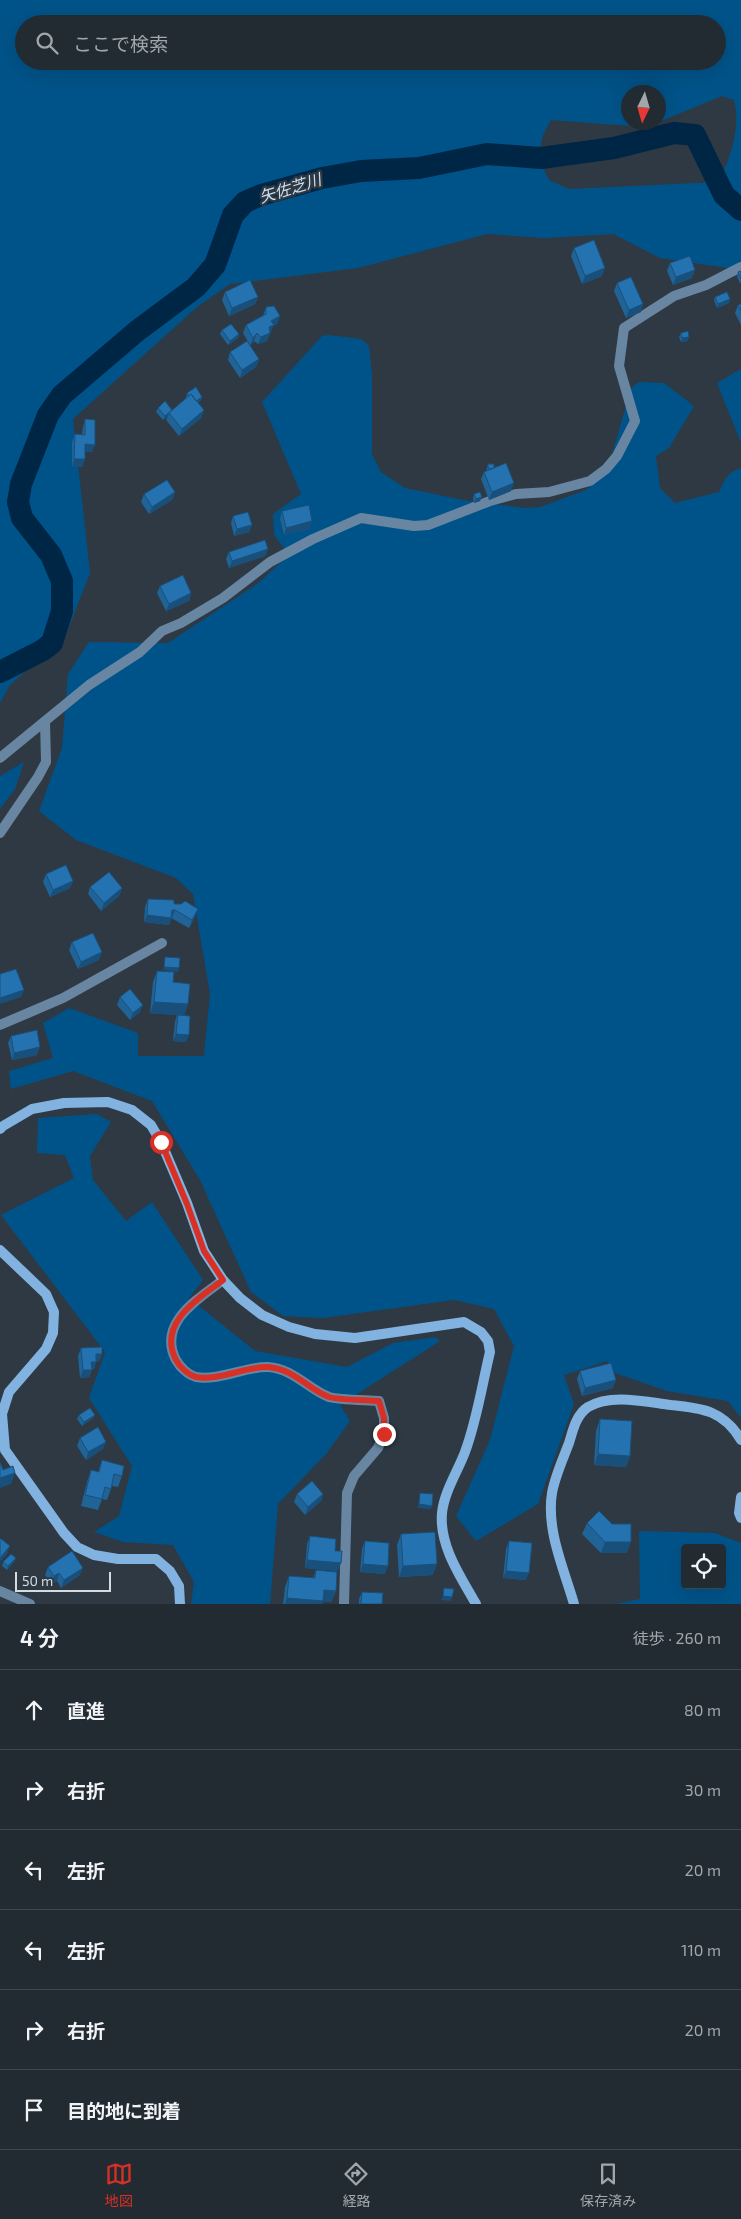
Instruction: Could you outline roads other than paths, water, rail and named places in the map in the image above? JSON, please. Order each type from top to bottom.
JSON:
[{"type":"street","points":[[0,758],[88,685],[140,652],[162,631],[181,623],[223,598],[270,562],[361,518],[414,526],[428,525],[490,501],[516,494],[549,492],[590,480],[606,470],[617,456],[635,421],[619,366],[624,328],[674,296],[706,285],[741,267]]},
{"type":"street","points":[[0,833],[46,762],[45,722]]},
{"type":"street","points":[[0,1025],[63,998],[162,943]]},
{"type":"street","points":[[0,1129],[32,1108],[57,1104],[108,1102],[132,1110],[151,1125],[161,1142],[204,1251],[223,1280],[240,1298],[262,1315],[289,1327],[315,1334],[355,1338],[464,1322],[481,1332],[488,1341],[490,1352],[465,1450],[447,1494],[442,1513],[445,1539],[453,1563],[476,1604]]},
{"type":"street","points":[[0,1250],[46,1294],[54,1312],[53,1333],[46,1349],[9,1392],[2,1414],[5,1450],[77,1547],[94,1555],[118,1560],[156,1559],[170,1571],[179,1586],[180,1604]]},
{"type":"street","points":[[223,1280],[189,1306],[175,1324],[171,1334],[174,1355],[180,1368],[195,1377],[224,1375],[268,1367],[295,1375],[330,1397],[379,1401],[384,1418],[384,1434],[378,1448],[354,1476],[347,1493],[344,1604]]},
{"type":"street","points":[[574,1604],[554,1538],[550,1515],[552,1492],[567,1446],[578,1418],[588,1407],[620,1400],[690,1407],[709,1411],[724,1418],[741,1440]]},
{"type":"street","points":[[741,1497],[739,1513],[741,1518]]},
{"type":"street","points":[[0,1590],[30,1604]]},
{"type":"waterway","name":"矢佐芝川","points":[[0,672],[43,650],[52,643],[62,611],[62,581],[51,555],[22,518],[18,502],[21,484],[48,415],[62,395],[137,331],[196,287],[215,265],[233,215],[245,202],[261,195],[322,178],[361,171],[419,168],[487,154],[541,158],[614,148],[674,133],[695,135],[724,195],[741,210]]}]
